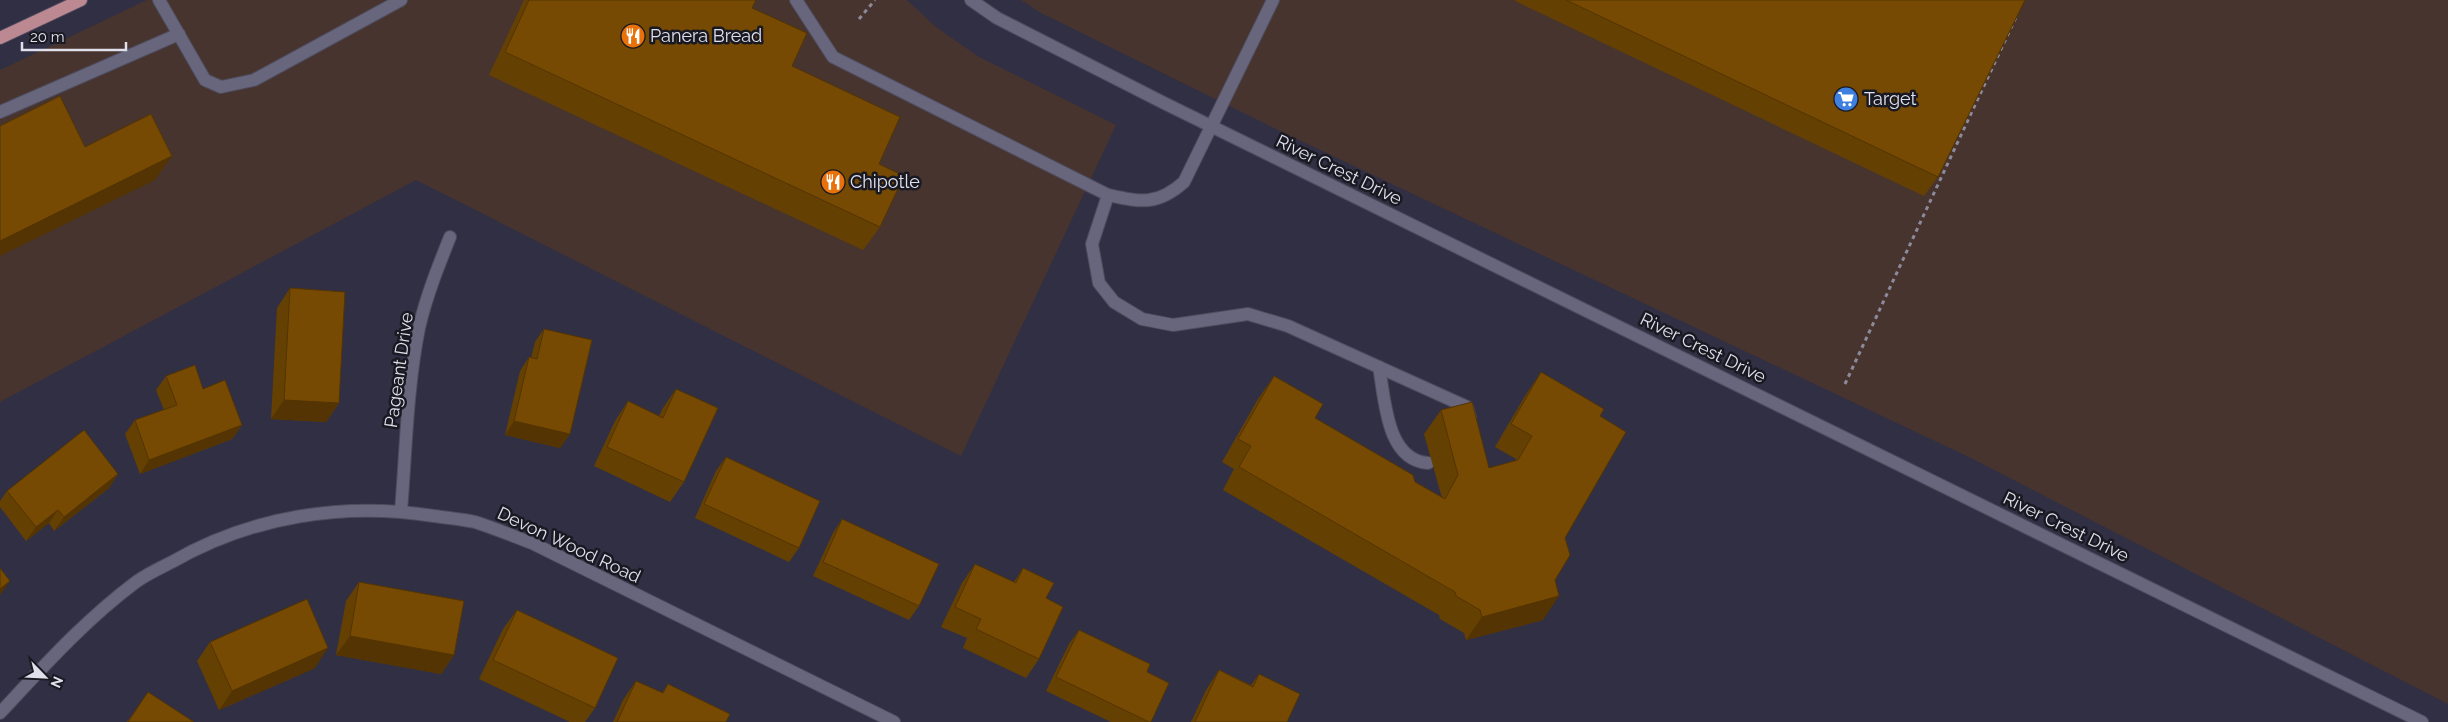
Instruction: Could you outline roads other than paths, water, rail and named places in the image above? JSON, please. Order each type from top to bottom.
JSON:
[{"type":"main road","points":[[0,38],[81,0]]},
{"type":"street","points":[[159,0],[205,80],[221,86],[237,85],[274,70],[401,0]]},
{"type":"street","points":[[796,0],[833,57],[1108,195],[1137,201],[1170,195],[1184,182],[1273,0]]},
{"type":"street","name":"River Crest Drive","points":[[971,0],[996,18],[1212,126],[2422,722]]},
{"type":"street","points":[[0,112],[179,34]]},
{"type":"street","points":[[1108,195],[1092,244],[1099,283],[1114,302],[1142,319],[1173,325],[1248,314],[1288,326],[1467,407],[1472,428]]},
{"type":"street","name":"Pageant Drive","points":[[401,511],[413,368],[419,328],[428,292],[450,238]]},
{"type":"street","points":[[1379,367],[1388,417],[1397,443],[1407,455],[1418,462],[1428,463]]},
{"type":"street","name":"Devon Wood Road","points":[[0,713],[55,655],[106,606],[138,581],[193,550],[237,532],[292,516],[354,510],[401,511],[474,522],[532,543],[894,722]]},
{"type":"place","name":"Panera Bread","points":[[633,36]]},
{"type":"place","name":"Target","points":[[1846,99]]},
{"type":"place","name":"Chipotle","points":[[833,182]]}]
